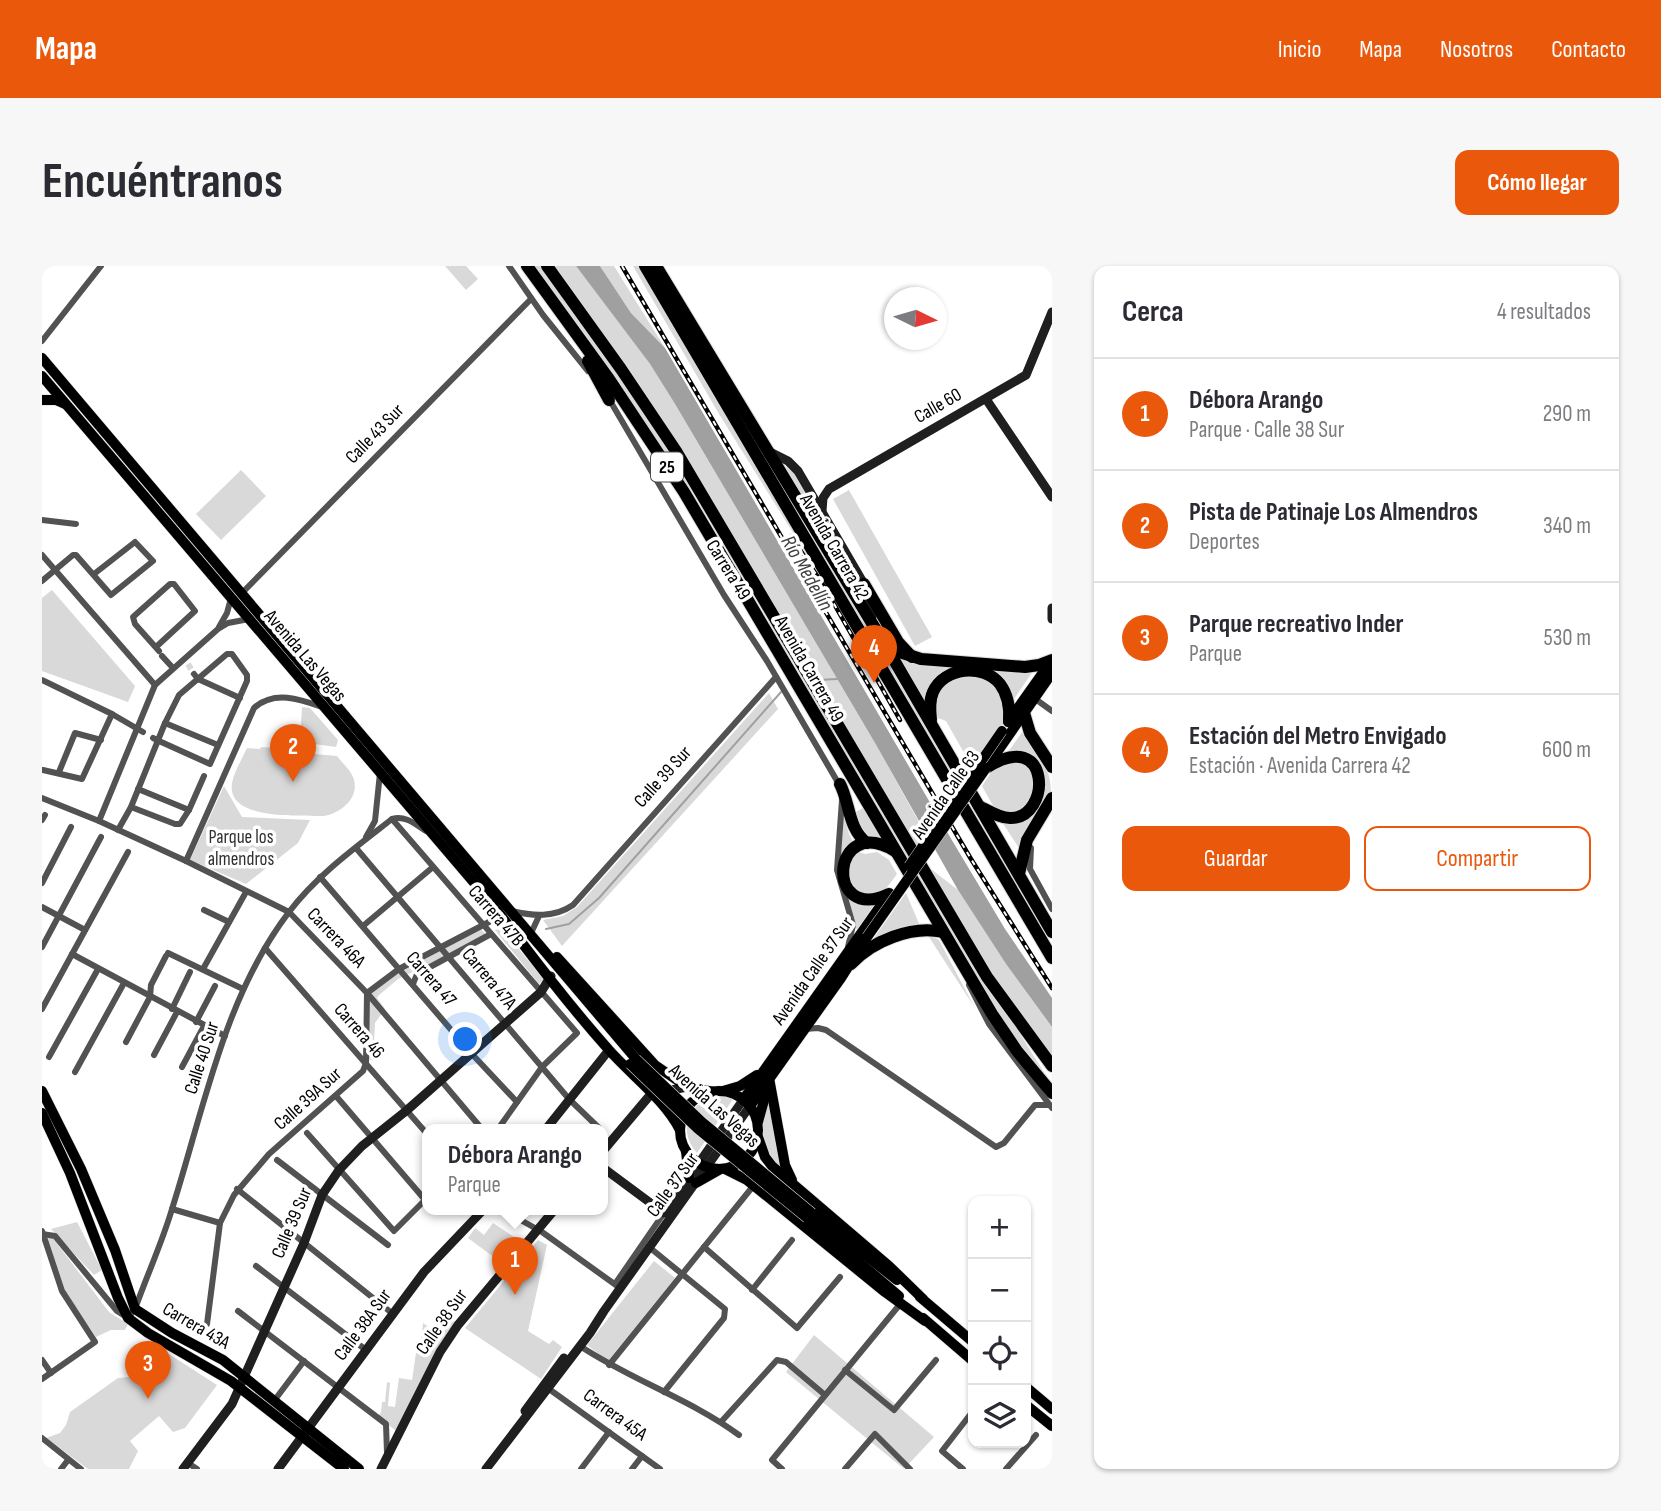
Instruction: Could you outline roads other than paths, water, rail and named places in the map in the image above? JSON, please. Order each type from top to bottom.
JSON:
[{"type":"highway","name":"Avenida Carrera 49","points":[[527,266],[609,379],[684,492],[786,681],[896,852],[1005,1035],[1051,1102]]},
{"type":"highway","name":"Avenida Carrera 49","points":[[547,266],[634,387],[706,500],[987,977],[1052,1066]]},
{"type":"highway","name":"Avenida Carrera 42","points":[[645,266],[1052,958]]},
{"type":"highway","name":"Avenida Carrera 42","points":[[656,266],[874,626],[1052,933]]},
{"type":"highway","points":[[665,280],[672,310]]},
{"type":"highway","points":[[565,317],[609,400]]},
{"type":"highway","points":[[684,492],[742,562]]},
{"type":"highway","points":[[864,584],[898,642],[912,657]]},
{"type":"highway","points":[[887,648],[912,657],[1025,667],[1052,660]]},
{"type":"highway","points":[[931,724],[930,699],[935,688],[948,675],[962,671],[988,675],[1000,684],[1007,698],[1006,726]]},
{"type":"highway","points":[[1024,713],[1030,733],[1052,767]]},
{"type":"highway","points":[[979,806],[1007,818],[1021,817],[1039,805],[1044,795],[1044,774],[1033,759],[1026,756],[1009,757],[986,768]]},
{"type":"highway","points":[[840,784],[847,798],[857,834],[867,843]]},
{"type":"highway","points":[[1018,874],[1024,847],[1052,798]]},
{"type":"highway","points":[[889,894],[875,899],[858,898],[847,890],[842,873],[845,857],[855,847],[867,843],[883,845],[896,852]]},
{"type":"highway","points":[[848,960],[871,947],[913,931],[928,929],[943,932]]},
{"type":"highway","points":[[1034,1044],[1052,1078]]},
{"type":"main road","name":"Avenida Las Vegas","points":[[42,358],[509,910],[655,1065],[687,1087]]},
{"type":"main road","name":"Avenida Las Vegas","points":[[45,383],[380,770],[609,1050],[670,1113],[681,1130]]},
{"type":"main road","points":[[42,399],[55,400],[66,405]]},
{"type":"main road","name":"Avenida Calle 63","points":[[889,894],[1052,660]]},
{"type":"main road","name":"Avenida Calle 63","points":[[867,937],[1052,673]]},
{"type":"main road","points":[[392,785],[400,784],[417,799]]},
{"type":"main road","name":"Avenida Calle 37 Sur","points":[[767,1073],[805,1029],[889,894]]},
{"type":"main road","points":[[514,932],[520,929],[529,931]]},
{"type":"main road","name":"Avenida Las Vegas","points":[[529,931],[633,1062]]},
{"type":"main road","name":"Avenida Calle 37 Sur","points":[[767,1073],[867,937]]},
{"type":"main road","name":"Avenida Las Vegas","points":[[550,978],[633,1062],[890,1286],[925,1321]]},
{"type":"main road","points":[[641,1084],[652,1077],[655,1065]]},
{"type":"main road","points":[[767,1073],[758,1136],[747,1158],[737,1166],[692,1180],[681,1130],[683,1116],[690,1104],[701,1096],[767,1073]]},
{"type":"main road","points":[[767,1073],[785,1166],[800,1190],[789,1200],[788,1212]]},
{"type":"main road","name":"Calle 37 Sur","points":[[747,1103],[767,1073]]},
{"type":"main road","points":[[687,1087],[718,1091],[747,1103],[758,1124]]},
{"type":"main road","name":"Carrera 43A","points":[[42,1091],[81,1169],[115,1250],[132,1313],[148,1332],[239,1387],[359,1469]]},
{"type":"main road","points":[[42,1113],[118,1297],[132,1313]]},
{"type":"main road","name":"Avenida Las Vegas","points":[[758,1136],[768,1162],[890,1266],[968,1338]]},
{"type":"main road","points":[[686,1151],[703,1166]]},
{"type":"main road","name":"Avenida Las Vegas","points":[[703,1166],[741,1176],[754,1185],[968,1357]]},
{"type":"main road","name":"Avenida Las Vegas","points":[[809,1216],[923,1299]]},
{"type":"main road","name":"Carrera 43A","points":[[132,1313],[215,1356],[244,1377],[274,1401],[344,1469]]},
{"type":"main road","points":[[1031,1391],[1052,1409]]},
{"type":"main road","points":[[1031,1409],[1052,1426]]},
{"type":"street","points":[[42,341],[101,266]]},
{"type":"street","name":"Carrera 49","points":[[509,266],[531,299],[609,400],[776,677],[786,681]]},
{"type":"street","name":"Calle 43 Sur","points":[[242,593],[531,299]]},
{"type":"street","name":"Calle 60","points":[[822,511],[822,498],[829,489],[1026,375],[1052,312]]},
{"type":"street","points":[[42,399],[45,383],[56,375]]},
{"type":"street","points":[[986,399],[1052,497]]},
{"type":"street","name":"Avenida Carrera 42","points":[[768,451],[794,466],[822,511],[864,584],[874,626]]},
{"type":"street","points":[[42,520],[76,524]]},
{"type":"street","points":[[42,581],[76,555],[111,595],[153,561],[135,541],[94,574]]},
{"type":"street","points":[[42,555],[155,685]]},
{"type":"street","points":[[159,651],[195,611],[174,584],[133,618],[135,624],[173,668]]},
{"type":"street","points":[[99,821],[140,730],[155,685],[173,668],[186,661],[218,629],[228,613],[231,597]]},
{"type":"street","points":[[1052,608],[1052,619]]},
{"type":"street","points":[[218,629],[229,623],[250,619]]},
{"type":"street","points":[[118,830],[131,807],[156,740],[179,695],[196,677],[227,654],[232,654],[247,675],[240,698],[210,764],[156,740]]},
{"type":"street","points":[[196,677],[240,698]]},
{"type":"street","name":"Calle 39 Sur","points":[[509,910],[539,916],[556,914],[573,905],[776,677]]},
{"type":"street","points":[[43,683],[112,714],[140,730]]},
{"type":"street","points":[[794,694],[840,784],[842,802],[837,870],[853,925],[848,960]]},
{"type":"street","points":[[186,861],[254,708],[266,700],[286,697],[326,708]]},
{"type":"street","points":[[1034,698],[1052,711]]},
{"type":"street","points":[[43,769],[82,779],[112,714]]},
{"type":"street","points":[[165,723],[218,745]]},
{"type":"street","points":[[59,772],[75,733],[101,740]]},
{"type":"street","name":"Calle 40 Sur","points":[[363,842],[375,821],[381,756]]},
{"type":"street","points":[[131,807],[175,824],[183,821],[204,776]]},
{"type":"street","points":[[138,789],[189,810]]},
{"type":"street","name":"Carrera 46A","points":[[42,798],[186,861],[289,912],[367,993],[478,1124]]},
{"type":"street","points":[[392,819],[409,820],[437,838]]},
{"type":"street","name":"Calle 40 Sur","points":[[132,1313],[172,1209],[225,1037],[243,989],[265,948],[289,912],[320,877],[392,819]]},
{"type":"street","name":"Carrera 47B","points":[[392,819],[577,1033],[542,1067]]},
{"type":"street","points":[[1037,823],[1030,852],[1030,869],[1052,909]]},
{"type":"street","points":[[42,883],[71,827]]},
{"type":"street","points":[[42,947],[101,837]]},
{"type":"street","name":"Carrera 47A","points":[[356,848],[569,1099],[595,1124]]},
{"type":"street","points":[[42,1009],[128,852]]},
{"type":"street","points":[[363,926],[433,867]]},
{"type":"street","name":"Carrera 47","points":[[320,877],[471,1053],[517,1102]]},
{"type":"street","points":[[203,970],[246,892]]},
{"type":"street","points":[[42,907],[85,930]]},
{"type":"street","points":[[367,993],[399,969],[483,925],[491,919],[495,908]]},
{"type":"street","points":[[204,911],[229,922]]},
{"type":"street","points":[[529,931],[539,916]]},
{"type":"street","points":[[413,984],[417,974],[491,934]]},
{"type":"street","name":"Carrera 46","points":[[265,948],[422,1128]]},
{"type":"street","points":[[72,954],[225,1037]]},
{"type":"street","points":[[126,1042],[150,996],[151,985],[167,955],[243,989]]},
{"type":"street","points":[[49,1057],[98,970]]},
{"type":"street","points":[[154,1055],[190,972]]},
{"type":"street","name":"Calle 39 Sur","points":[[186,1466],[232,1404],[304,1243],[322,1195],[339,1170],[371,1139],[541,992],[550,978]]},
{"type":"street","points":[[75,1072],[124,983]]},
{"type":"street","points":[[196,1022],[215,986]]},
{"type":"street","name":"Calle 39A Sur","points":[[207,1324],[220,1223],[237,1189],[270,1154],[363,1071],[366,1063],[367,993]]},
{"type":"street","points":[[182,1067],[204,1026]]},
{"type":"street","points":[[805,1029],[825,1029],[993,1145],[999,1146],[1031,1108],[1051,1102]]},
{"type":"street","points":[[550,1124],[609,1050]]},
{"type":"street","points":[[502,1124],[542,1067]]},
{"type":"street","points":[[608,1145],[651,1094],[687,1087]]},
{"type":"street","points":[[336,1096],[422,1197]]},
{"type":"street","name":"Calle 37 Sur","points":[[486,1469],[550,1389],[604,1311],[655,1226],[703,1166],[747,1103]]},
{"type":"street","points":[[307,1133],[394,1231],[422,1206]]},
{"type":"street","name":"Carrera 47A","points":[[608,1136],[612,1140]]},
{"type":"street","points":[[277,1160],[388,1245]]},
{"type":"street","points":[[608,1171],[664,1213]]},
{"type":"street","name":"Calle 37 Sur","points":[[617,1286],[666,1225],[692,1180]]},
{"type":"street","points":[[609,1365],[754,1185]]},
{"type":"street","points":[[237,1189],[393,1314]]},
{"type":"street","points":[[172,1209],[220,1223]]},
{"type":"street","name":"Calle 38A Sur","points":[[278,1469],[424,1272],[478,1215]]},
{"type":"street","points":[[512,1215],[538,1230],[617,1286]]},
{"type":"street","name":"Calle 38 Sur","points":[[383,1465],[412,1403],[458,1325],[550,1215]]},
{"type":"street","points":[[655,1226],[666,1225]]},
{"type":"street","points":[[42,1232],[62,1291],[94,1342],[42,1379]]},
{"type":"street","name":"Carrera 43A","points":[[42,1232],[55,1236],[117,1311],[132,1313]]},
{"type":"street","points":[[752,1290],[792,1240]]},
{"type":"street","points":[[649,1247],[723,1306],[725,1313],[664,1392]]},
{"type":"street","points":[[704,1247],[797,1328],[840,1277]]},
{"type":"street","points":[[256,1266],[366,1350]]},
{"type":"street","points":[[782,1469],[772,1460],[901,1303]]},
{"type":"street","points":[[238,1311],[386,1424],[383,1465]]},
{"type":"street","name":"Calle 37 Sur","points":[[508,1440],[547,1381],[585,1330],[604,1311]]},
{"type":"street","points":[[580,1346],[609,1365],[721,1422],[739,1435]]},
{"type":"street","points":[[42,1360],[51,1373]]},
{"type":"street","points":[[721,1422],[777,1360],[786,1362],[825,1395]]},
{"type":"street","points":[[845,1370],[894,1410],[936,1360]]},
{"type":"street","points":[[274,1401],[304,1361]]},
{"type":"street","name":"Carrera 45A","points":[[550,1389],[660,1469]]},
{"type":"street","points":[[963,1469],[942,1451],[968,1417]]},
{"type":"street","points":[[581,1469],[609,1432]]},
{"type":"street","points":[[845,1469],[875,1434],[911,1469]]},
{"type":"street","points":[[1006,1469],[1036,1435]]},
{"type":"street","points":[[42,1438],[81,1469]]},
{"type":"street","points":[[632,1469],[642,1456]]},
{"type":"street","points":[[61,1469],[68,1460]]},
{"type":"street","points":[[186,1466],[197,1469]]},
{"type":"waterway","points":[[818,680],[837,679]]},
{"type":"waterway","points":[[546,929],[569,924],[599,898],[781,692]]},
{"type":"tunnel","points":[[188,664],[194,674]]},
{"type":"railway","points":[[622,266],[971,859],[1052,988]]},
{"type":"railway","points":[[791,536],[825,588],[900,720]]},
{"type":"place","name":"Estación del Metro Envigado","points":[[874,683]]},
{"type":"place","name":"Pista de Patinaje Los Almendros","points":[[293,782]]},
{"type":"place","name":"Débora Arango","points":[[515,1295]]},
{"type":"place","name":"Parque recreativo Inder","points":[[148,1399]]},
{"type":"water label","name":"Río Medellín","points":[[807,573]]},
{"type":"park label","name":"Parque los almendros","points":[[241,848]]}]
